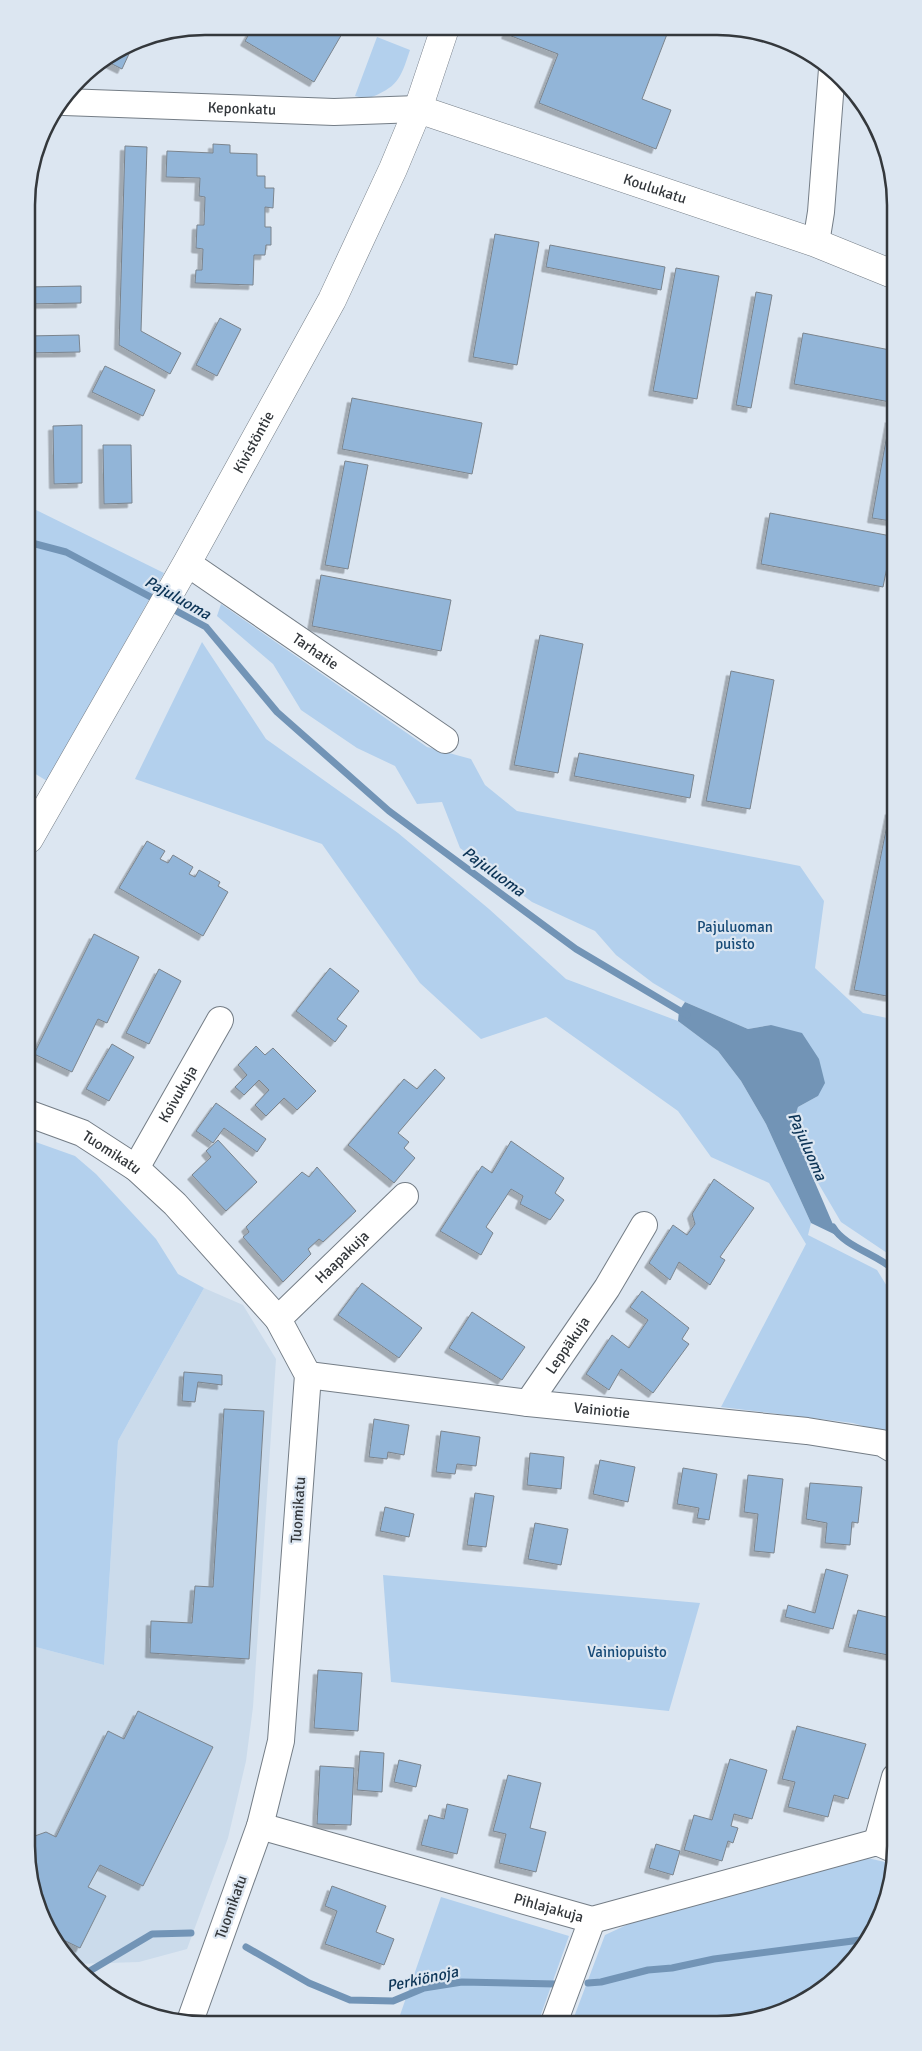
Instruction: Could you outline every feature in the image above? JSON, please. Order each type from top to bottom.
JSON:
[{"type":"main road","name":"Kivistöntie","points":[[35,828],[182,572],[332,300],[394,169],[418,109],[443,35]]},
{"type":"main road","name":"Koulukatu","points":[[418,109],[816,243],[887,272]]},
{"type":"street","points":[[816,243],[821,212],[831,79]]},
{"type":"street","name":"Keponkatu","points":[[70,102],[334,112],[418,109]]},
{"type":"street","name":"Tarhatie","points":[[182,572],[445,740]]},
{"type":"street","name":"Koivukuja","points":[[136,1168],[220,1020]]},
{"type":"street","name":"Tuomikatu","points":[[35,1116],[82,1133],[136,1168],[175,1204],[278,1319],[308,1375],[281,1741],[260,1826],[192,2015]]},
{"type":"street","name":"Haapakuja","points":[[278,1319],[405,1196]]},
{"type":"street","name":"Leppäkuja","points":[[528,1403],[606,1288],[644,1226]]},
{"type":"street","name":"Vainiotie","points":[[308,1375],[528,1403],[807,1431],[882,1442],[887,1445]]},
{"type":"street","name":"Pihlajakuja","points":[[260,1826],[592,1920],[886,1846]]},
{"type":"street","points":[[556,2016],[592,1920]]},
{"type":"shaded area","points":[[685,1002],[748,1029],[771,1025],[802,1033],[819,1059],[825,1083],[818,1096],[798,1107],[794,1120],[807,1164],[838,1236],[811,1223],[766,1124],[741,1081],[718,1051],[678,1021],[679,1011]]},
{"type":"shaded area","points":[[204,1288],[243,1305],[276,1359],[253,1707],[246,1761],[228,1838],[187,1949],[139,1962],[83,1964],[58,1931],[48,1911],[36,1868],[35,1647],[104,1665],[118,1441]]},
{"type":"green space","points":[[377,37],[410,50],[403,69],[392,86],[377,95],[367,99],[355,96]]},
{"type":"green space","points":[[35,509],[164,573],[47,781],[35,774]]},
{"type":"green space","name":"Pajuluoman puisto","points":[[221,604],[427,747],[471,759],[485,785],[517,811],[800,866],[824,901],[815,968],[863,1013],[887,1018],[887,1253],[841,1222],[807,1164],[794,1120],[798,1107],[818,1096],[771,1025],[748,1029],[685,1002],[653,983],[616,955],[595,931],[532,902],[460,848],[442,802],[417,804],[395,766],[357,748],[301,710],[273,664],[217,616]]},
{"type":"green space","points":[[202,642],[266,739],[398,833],[489,909],[566,979],[678,1021],[718,1051],[741,1081],[766,1124],[811,1223],[808,1235],[877,1270],[887,1286],[887,1433],[853,1423],[721,1407],[806,1244],[769,1183],[711,1157],[678,1111],[546,1017],[481,1039],[420,983],[322,844],[135,779]]},
{"type":"green space","points":[[35,1142],[75,1156],[96,1174],[156,1239],[178,1274],[204,1288],[118,1441],[104,1665],[35,1647]]},
{"type":"green space","name":"Vainiopuisto","points":[[383,1575],[700,1603],[669,1711],[391,1682]]},
{"type":"green space","points":[[863,1857],[886,1862],[878,1900],[864,1931],[852,1949],[820,1981],[792,1998],[761,2010],[739,2015],[717,2016],[574,2016],[605,1935],[635,1921]]},
{"type":"green space","points":[[441,1897],[569,1936],[540,2016],[400,2016]]},
{"type":"building","points":[[248,35],[341,35],[314,82],[245,41]]},
{"type":"building","points":[[509,35],[667,35],[642,99],[671,110],[656,149],[539,103],[558,54]]},
{"type":"building","points":[[129,53],[122,69],[111,64]]},
{"type":"building","points":[[213,144],[230,145],[230,153],[257,154],[257,176],[265,176],[265,188],[274,188],[273,208],[265,207],[265,227],[271,227],[271,245],[266,245],[265,255],[254,255],[253,285],[195,283],[196,270],[202,270],[203,249],[196,248],[197,225],[204,225],[205,197],[199,196],[200,178],[166,177],[167,151],[213,153]]},
{"type":"building","points":[[125,146],[147,147],[141,331],[181,353],[170,374],[119,345]]},
{"type":"building","points":[[495,234],[539,242],[517,365],[473,357]]},
{"type":"building","points":[[550,245],[665,267],[661,290],[546,267]]},
{"type":"building","points":[[676,268],[719,276],[697,399],[653,391]]},
{"type":"building","points":[[81,286],[81,303],[35,304],[35,287]]},
{"type":"building","points":[[756,292],[772,295],[751,408],[736,405]]},
{"type":"building","points":[[220,318],[241,329],[217,376],[196,365]]},
{"type":"building","points":[[803,333],[887,349],[887,401],[794,384]]},
{"type":"building","points":[[79,335],[80,352],[35,353],[35,336]]},
{"type":"building","points":[[105,366],[155,390],[143,416],[92,392]]},
{"type":"building","points":[[352,398],[482,423],[472,474],[342,449]]},
{"type":"building","points":[[82,425],[82,483],[54,484],[53,426]]},
{"type":"building","points":[[887,435],[887,520],[872,518]]},
{"type":"building","points":[[103,445],[131,445],[132,503],[104,504]]},
{"type":"building","points":[[345,461],[368,465],[348,569],[325,565]]},
{"type":"building","points":[[770,513],[887,535],[887,567],[883,587],[761,564]]},
{"type":"building","points":[[321,575],[451,600],[441,651],[312,626]]},
{"type":"building","points":[[540,635],[583,644],[558,773],[514,765]]},
{"type":"building","points":[[731,671],[774,680],[750,809],[706,801]]},
{"type":"building","points":[[579,753],[694,775],[690,798],[574,776]]},
{"type":"building","points":[[887,825],[887,996],[854,990]]},
{"type":"building","points":[[147,841],[165,851],[160,859],[168,863],[173,855],[193,867],[189,874],[195,877],[199,870],[220,882],[218,886],[228,892],[203,936],[119,888]]},
{"type":"building","points":[[94,934],[139,957],[107,1023],[98,1019],[72,1072],[35,1054]]},
{"type":"building","points":[[330,968],[359,991],[337,1019],[347,1026],[335,1042],[296,1011]]},
{"type":"building","points":[[159,969],[181,981],[149,1044],[126,1033]]},
{"type":"building","points":[[112,1044],[134,1057],[109,1101],[86,1089]]},
{"type":"building","points":[[256,1046],[265,1055],[273,1048],[316,1091],[297,1110],[284,1098],[266,1116],[255,1105],[269,1090],[259,1080],[244,1095],[235,1087],[247,1075],[238,1065]]},
{"type":"building","points":[[435,1069],[445,1078],[398,1133],[409,1142],[404,1148],[415,1158],[394,1183],[348,1145],[404,1079],[417,1089]]},
{"type":"building","points":[[216,1103],[266,1139],[257,1152],[224,1128],[213,1143],[196,1131]]},
{"type":"building","points":[[218,1140],[257,1182],[226,1211],[192,1175],[211,1157],[206,1151]]},
{"type":"building","points":[[511,1141],[564,1178],[555,1193],[564,1200],[550,1220],[520,1204],[523,1196],[511,1189],[486,1227],[493,1233],[481,1255],[440,1231],[482,1166],[492,1173]]},
{"type":"building","points":[[317,1167],[356,1211],[323,1242],[319,1239],[308,1249],[311,1254],[283,1282],[243,1237],[249,1232],[246,1227],[302,1172],[309,1177]]},
{"type":"building","points":[[714,1179],[754,1208],[720,1257],[725,1260],[710,1285],[679,1262],[670,1280],[649,1263],[673,1225],[687,1235],[695,1224],[692,1214]]},
{"type":"building","points":[[362,1283],[422,1328],[399,1358],[338,1315]]},
{"type":"building","points":[[642,1291],[689,1328],[682,1339],[689,1344],[653,1393],[621,1369],[609,1390],[586,1374],[612,1335],[629,1348],[648,1320],[630,1307]]},
{"type":"building","points":[[472,1312],[525,1347],[502,1380],[449,1348]]},
{"type":"building","points":[[184,1372],[222,1375],[222,1385],[198,1382],[195,1402],[182,1401]]},
{"type":"building","points":[[224,1409],[264,1411],[249,1659],[150,1653],[151,1621],[192,1623],[195,1586],[213,1587]]},
{"type":"building","points":[[374,1419],[409,1425],[404,1455],[388,1452],[387,1459],[369,1457]]},
{"type":"building","points":[[441,1431],[480,1437],[476,1466],[457,1464],[455,1474],[436,1472]]},
{"type":"building","points":[[530,1453],[564,1457],[561,1489],[527,1485]]},
{"type":"building","points":[[600,1460],[635,1467],[628,1502],[593,1494]]},
{"type":"building","points":[[683,1468],[717,1474],[709,1520],[697,1518],[699,1508],[677,1504]]},
{"type":"building","points":[[748,1475],[783,1479],[774,1553],[754,1551],[758,1514],[744,1512]]},
{"type":"building","points":[[810,1483],[862,1487],[858,1523],[852,1522],[850,1545],[825,1543],[827,1523],[806,1519]]},
{"type":"building","points":[[475,1493],[494,1496],[486,1547],[467,1545]]},
{"type":"building","points":[[385,1507],[414,1514],[409,1537],[380,1531]]},
{"type":"building","points":[[535,1523],[568,1529],[561,1565],[528,1559]]},
{"type":"building","points":[[826,1569],[848,1575],[833,1629],[785,1617],[788,1605],[815,1613]]},
{"type":"building","points":[[858,1610],[887,1617],[887,1655],[848,1647]]},
{"type":"building","points":[[318,1670],[362,1673],[358,1731],[314,1728]]},
{"type":"building","points":[[138,1711],[213,1747],[143,1886],[100,1865],[88,1887],[106,1896],[80,1948],[64,1940],[48,1911],[36,1868],[35,1836],[46,1832],[56,1837],[108,1731],[124,1739]]},
{"type":"building","points":[[797,1726],[866,1744],[848,1799],[834,1795],[828,1817],[788,1807],[795,1782],[782,1779]]},
{"type":"building","points":[[360,1751],[384,1753],[382,1792],[357,1790]]},
{"type":"building","points":[[730,1759],[767,1770],[752,1819],[734,1814],[731,1826],[738,1828],[733,1843],[728,1841],[722,1861],[684,1850],[694,1815],[712,1820]]},
{"type":"building","points":[[399,1760],[421,1765],[416,1787],[394,1782]]},
{"type":"building","points":[[320,1766],[354,1768],[351,1825],[317,1824]]},
{"type":"building","points":[[508,1775],[541,1783],[530,1828],[546,1832],[536,1872],[499,1863],[506,1834],[493,1831]]},
{"type":"building","points":[[447,1804],[468,1809],[457,1854],[421,1845],[429,1815],[444,1819]]},
{"type":"building","points":[[656,1844],[680,1851],[673,1875],[649,1868]]},
{"type":"building","points":[[332,1886],[386,1906],[376,1932],[394,1939],[384,1965],[325,1944],[337,1911],[325,1906]]},
{"type":"waterway","name":"Pajuluoma","points":[[35,544],[66,552],[160,602]]},
{"type":"waterway","name":"Pajuluoma","points":[[169,607],[206,627],[277,712],[389,811],[576,949],[687,1015]]},
{"type":"waterway","name":"Pajuluoma","points":[[833,1227],[838,1234],[852,1245],[887,1265]]},
{"type":"waterway","name":"Perkiönoja","points":[[90,1971],[152,1934],[191,1933]]},
{"type":"waterway","name":"Perkiönoja","points":[[588,1983],[601,1982],[648,1970],[672,1968],[714,1959],[858,1940]]},
{"type":"waterway","name":"Perkiönoja","points":[[246,1947],[309,1983],[350,2000],[393,2001],[424,1988],[462,1982],[556,1984]]}]
